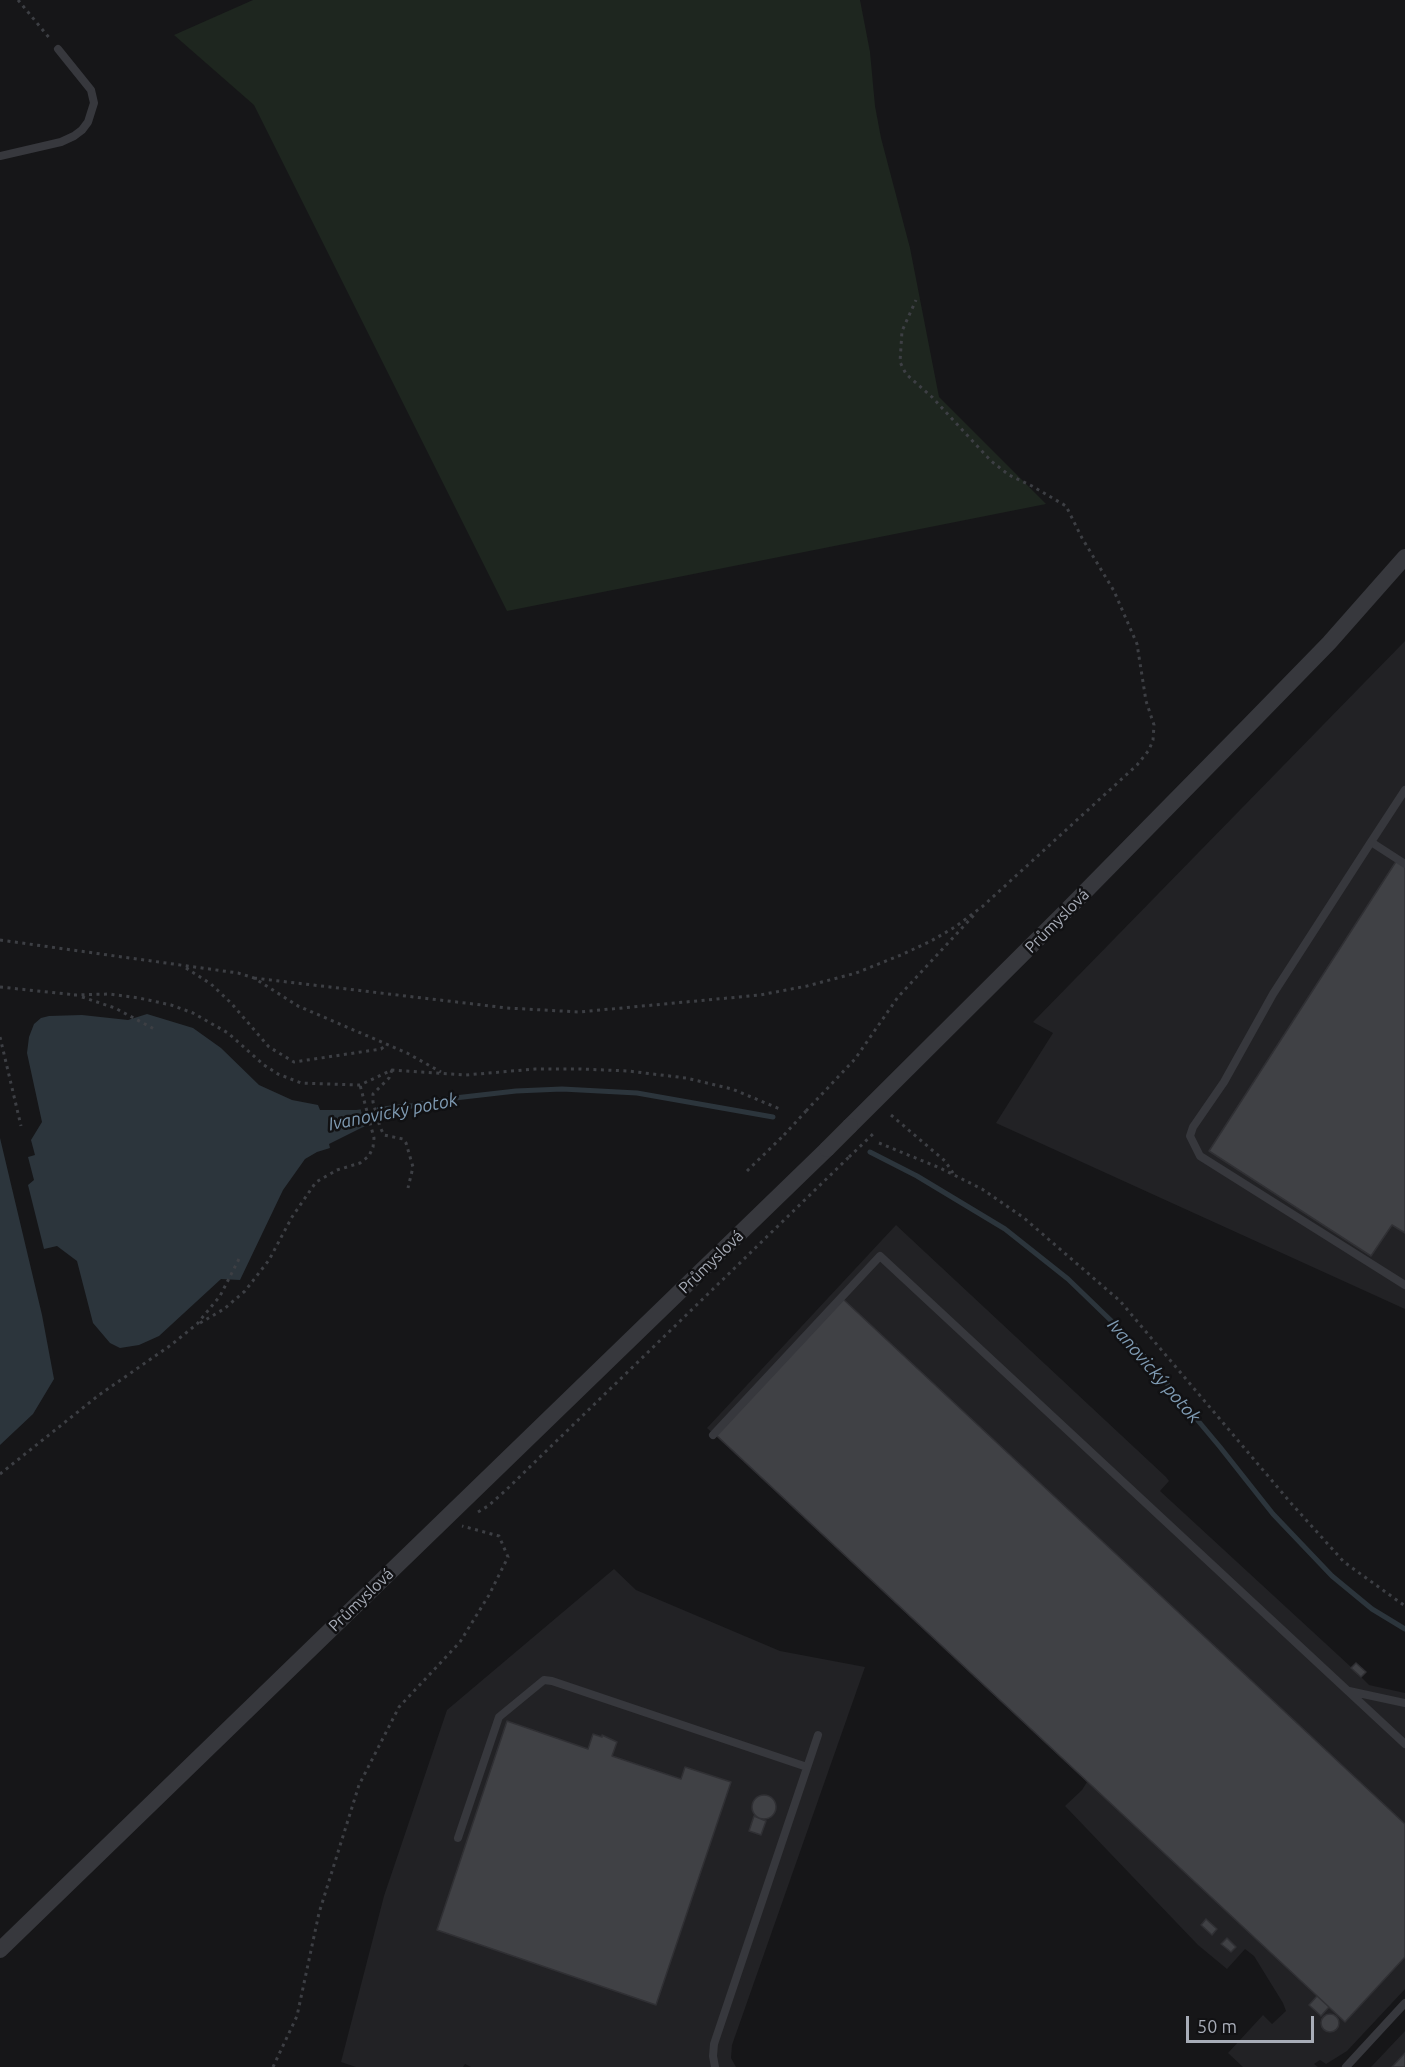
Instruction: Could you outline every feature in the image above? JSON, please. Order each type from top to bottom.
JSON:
[{"type":"street","name":"Průmyslová","points":[[0,1950],[850,1126],[1250,725],[1329,644],[1405,557]]},
{"type":"lane","points":[[0,156],[61,142],[82,130],[88,122],[94,103],[91,90],[58,49]]},
{"type":"lane","points":[[1405,790],[1273,994],[1224,1082],[1193,1127],[1190,1136],[1200,1156],[1405,1285]]},
{"type":"lane","points":[[1371,842],[1405,864]]},
{"type":"lane","points":[[713,1435],[880,1256],[1405,1744]]},
{"type":"lane","points":[[458,1838],[499,1717],[544,1680],[807,1767]]},
{"type":"lane","points":[[1349,1690],[1405,1703]]},
{"type":"lane","points":[[715,2067],[714,2044],[818,1735]]},
{"type":"lane","points":[[1346,2067],[1405,2003]]},
{"type":"path","points":[[18,0],[58,49]]},
{"type":"path","points":[[747,1171],[855,1059],[898,997],[983,906],[1137,765],[1149,750],[1153,740],[1154,725],[1146,701],[1137,644],[1128,619],[1066,506],[1009,475],[991,461],[932,397],[906,374],[900,362],[902,331],[916,300]]},
{"type":"path","points":[[0,940],[238,973],[255,978],[507,1008],[579,1012],[760,995],[856,973],[931,941],[983,906]]},
{"type":"path","points":[[184,966],[211,984],[231,1003],[269,1047],[294,1062],[381,1049],[386,1045]]},
{"type":"path","points":[[255,978],[298,1006],[407,1053],[442,1073]]},
{"type":"path","points":[[0,987],[91,998],[156,1030]]},
{"type":"path","points":[[74,995],[109,994],[171,1005],[210,1022],[228,1033],[264,1065],[289,1079],[311,1085],[360,1085],[392,1070],[466,1075],[535,1069],[628,1071],[686,1077],[732,1089],[780,1109]]},
{"type":"path","points":[[0,1036],[21,1126]]},
{"type":"path","points":[[392,1070],[389,1078],[373,1094],[374,1102],[384,1135],[403,1139],[406,1143],[413,1167],[408,1188]]},
{"type":"path","points":[[197,1324],[224,1309],[245,1291],[269,1260],[292,1217],[316,1182],[336,1170],[360,1163],[369,1156],[374,1138],[360,1085]]},
{"type":"path","points":[[891,1115],[945,1161],[954,1175]]},
{"type":"path","points":[[849,1157],[873,1134]]},
{"type":"path","points":[[879,1143],[982,1189],[1024,1218],[1120,1301],[1290,1502],[1344,1562],[1405,1606]]},
{"type":"path","points":[[0,1474],[99,1395],[171,1346],[197,1324],[220,1296],[241,1255]]},
{"type":"path","points":[[273,2067],[297,2016],[319,1913],[359,1785],[399,1707],[460,1642],[508,1557],[499,1536],[458,1525]]},
{"type":"shaded area","points":[[253,0],[860,0],[870,52],[875,106],[881,138],[910,248],[939,397],[1046,504],[507,611],[254,105],[174,35]]},
{"type":"shaded area","points":[[1405,641],[1405,1309],[996,1123],[1053,1033],[1033,1022]]},
{"type":"shaded area","points":[[896,1225],[1166,1477],[1169,1481],[1160,1491],[1351,1667],[1356,1663],[1366,1672],[1361,1677],[1369,1685],[1405,1693],[1405,1989],[1347,2051],[1326,2064],[1320,2060],[1314,2064],[1318,2067],[1243,2067],[1228,2053],[1263,2015],[1272,2024],[1286,2011],[1254,1956],[1245,1949],[1227,1969],[1198,1945],[1065,1806],[1087,1782],[707,1428]]},
{"type":"shaded area","points":[[614,1569],[636,1590],[780,1651],[865,1667],[732,2045],[731,2058],[736,2067],[471,2067],[465,2064],[463,2067],[356,2067],[341,2062],[384,1896],[447,1710]]},
{"type":"shaded area","points":[[1405,2031],[1405,2067],[1371,2067]]},
{"type":"water","points":[[147,1014],[193,1028],[221,1048],[259,1085],[292,1100],[318,1105],[320,1110],[356,1110],[410,1103],[412,1108],[361,1128],[329,1144],[330,1148],[305,1159],[283,1190],[240,1280],[221,1279],[159,1336],[139,1345],[120,1348],[110,1343],[93,1323],[77,1261],[57,1246],[44,1249],[28,1185],[34,1180],[28,1157],[35,1155],[31,1140],[42,1122],[27,1053],[29,1037],[34,1024],[41,1018],[82,1015],[128,1020]]},
{"type":"water","points":[[0,1138],[42,1315],[54,1379],[33,1414],[0,1445]]},
{"type":"pier","points":[[376,1104],[380,1123],[365,1129],[360,1106]]},
{"type":"building","points":[[1397,860],[1405,866],[1405,1233],[1392,1225],[1371,1256],[1209,1151]]},
{"type":"building","points":[[843,1299],[1405,1824],[1405,1957],[1345,2022],[716,1435]]},
{"type":"building","points":[[1356,1663],[1366,1672],[1361,1677],[1351,1668]]},
{"type":"building","points":[[507,1721],[588,1749],[593,1734],[602,1737],[602,1735],[617,1742],[612,1756],[681,1779],[685,1767],[731,1782],[656,2005],[437,1930]]},
{"type":"building","points":[[764,1795],[773,1798],[776,1807],[773,1816],[764,1819],[755,1816],[752,1807],[755,1798]]},
{"type":"building","points":[[754,1816],[766,1821],[761,1835],[749,1831]]},
{"type":"building","points":[[1206,1919],[1217,1929],[1212,1935],[1201,1925]]},
{"type":"building","points":[[1227,1938],[1236,1947],[1231,1952],[1221,1944]]},
{"type":"building","points":[[1317,1996],[1329,2007],[1321,2016],[1309,2005]]},
{"type":"building","points":[[1326,2014],[1334,2014],[1339,2019],[1337,2030],[1326,2032],[1321,2027],[1321,2019]]},
{"type":"building","points":[[1405,2053],[1405,2067],[1392,2067]]},
{"type":"waterway","name":"Ivanovický potok","points":[[406,1107],[446,1099],[516,1091],[562,1089],[637,1093],[773,1117]]},
{"type":"waterway","name":"Ivanovický potok","points":[[870,1152],[917,1176],[1005,1229],[1068,1279],[1128,1337],[1273,1514],[1332,1576],[1372,1609],[1405,1629]]}]
